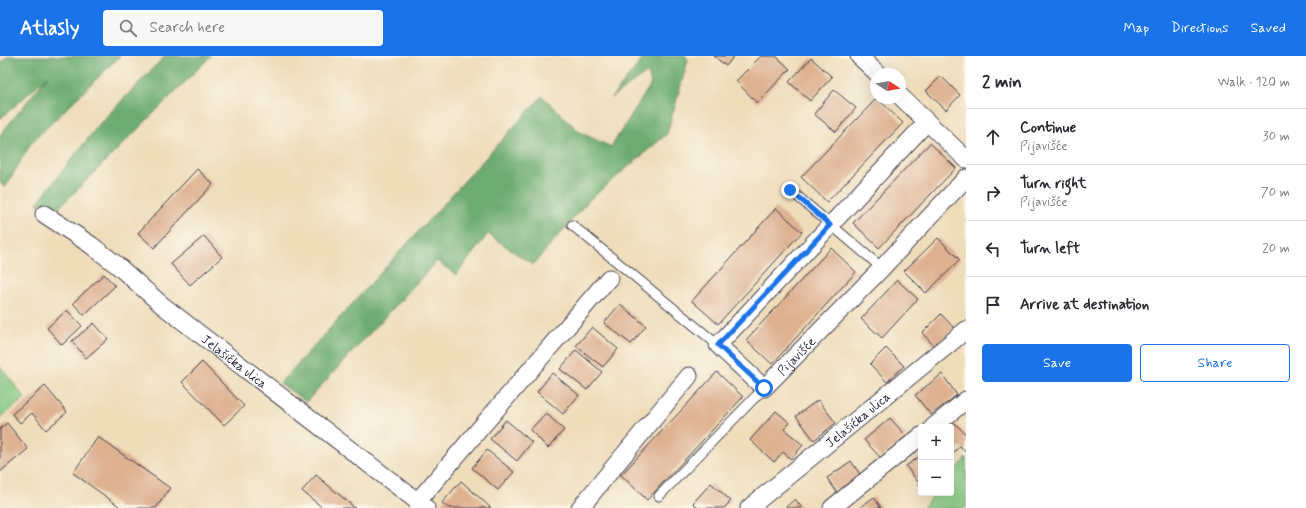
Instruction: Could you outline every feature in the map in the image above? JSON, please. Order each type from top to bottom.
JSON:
[{"type":"street","points":[[859,56],[872,68]]},
{"type":"street","points":[[906,102],[966,159]]},
{"type":"street","points":[[764,388],[718,345],[927,122]]},
{"type":"street","name":"Pijavišće","points":[[764,388],[882,268],[966,178]]},
{"type":"street","name":"Jelašićka ulica","points":[[44,214],[117,265],[162,305],[422,505]]},
{"type":"street","points":[[422,505],[609,278]]},
{"type":"street","name":"Jelašićka ulica","points":[[749,508],[966,330]]},
{"type":"street","points":[[580,508],[689,376]]},
{"type":"street","points":[[937,424],[966,400]]},
{"type":"street","points":[[832,508],[918,438]]},
{"type":"lane","points":[[790,190],[882,268]]},
{"type":"lane","points":[[572,225],[718,345]]},
{"type":"lane","points":[[659,496],[764,388]]},
{"type":"green space","points":[[8,56],[120,56],[31,143],[5,188],[0,183],[0,135],[48,76],[0,119],[0,63]]},
{"type":"green space","points":[[165,56],[211,56],[51,216],[37,203],[101,122]]},
{"type":"green space","points":[[645,56],[686,56],[688,60],[667,134],[589,200],[533,265],[488,234],[456,275],[437,261],[306,402],[280,383],[542,96],[580,132],[611,147],[651,84],[648,72],[611,98]]},
{"type":"green space","points":[[0,367],[25,398],[0,418]]},
{"type":"green space","points":[[966,458],[966,508],[923,508],[933,496],[954,496],[954,472]]},
{"type":"building","points":[[714,56],[734,56],[726,66]]},
{"type":"building","points":[[761,56],[776,56],[790,69],[757,103],[736,81]]},
{"type":"building","points":[[811,58],[832,77],[810,101],[789,82]]},
{"type":"building","points":[[941,76],[960,95],[946,110],[926,91]]},
{"type":"building","points":[[834,90],[856,108],[836,132],[814,114]]},
{"type":"building","points":[[871,104],[883,104],[903,123],[827,202],[801,177]]},
{"type":"building","points":[[930,143],[956,168],[879,248],[853,223]]},
{"type":"building","points":[[197,169],[213,184],[154,248],[138,233]]},
{"type":"building","points":[[776,208],[802,232],[718,324],[692,301]]},
{"type":"building","points":[[204,236],[222,257],[190,285],[171,264]]},
{"type":"building","points":[[938,238],[960,260],[926,293],[904,271]]},
{"type":"building","points":[[831,248],[856,272],[772,364],[746,340]]},
{"type":"building","points":[[104,274],[115,286],[84,315],[73,303]]},
{"type":"building","points":[[897,280],[918,299],[882,338],[861,319]]},
{"type":"building","points":[[620,304],[646,326],[631,344],[604,323]]},
{"type":"building","points":[[67,310],[82,326],[62,345],[47,328]]},
{"type":"building","points":[[941,314],[954,328],[935,347],[922,333]]},
{"type":"building","points":[[94,323],[108,339],[86,358],[72,341]]},
{"type":"building","points":[[592,327],[618,349],[603,367],[576,346]]},
{"type":"building","points":[[886,348],[904,366],[887,382],[870,364]]},
{"type":"building","points":[[576,350],[602,372],[587,390],[560,369]]},
{"type":"building","points":[[202,362],[244,406],[224,425],[182,382]]},
{"type":"building","points":[[717,372],[743,397],[647,500],[621,475]]},
{"type":"building","points":[[552,373],[579,395],[563,414],[537,392]]},
{"type":"building","points":[[942,374],[957,395],[931,415],[915,395]]},
{"type":"building","points":[[45,386],[67,412],[46,430],[32,413],[20,423],[12,414]]},
{"type":"building","points":[[818,400],[836,423],[814,440],[796,416]]},
{"type":"building","points":[[776,411],[790,423],[784,429],[803,445],[791,459],[783,452],[774,462],[750,440]]},
{"type":"building","points":[[546,413],[564,430],[548,448],[530,430]]},
{"type":"building","points":[[890,418],[906,436],[881,458],[864,440]]},
{"type":"building","points":[[506,420],[532,442],[517,461],[490,439]]},
{"type":"building","points":[[953,422],[966,434],[966,452],[960,446],[954,452],[954,424],[951,424]]},
{"type":"building","points":[[7,423],[28,449],[0,472],[0,429]]},
{"type":"building","points":[[98,437],[170,488],[156,508],[118,508],[119,506],[73,473]]},
{"type":"building","points":[[487,450],[514,472],[498,490],[472,468]]},
{"type":"building","points":[[918,457],[918,482],[906,466]]},
{"type":"building","points":[[851,461],[862,477],[838,494],[827,478]]},
{"type":"building","points":[[316,475],[355,508],[323,508],[302,491]]},
{"type":"building","points":[[461,481],[491,508],[448,508],[442,503]]},
{"type":"building","points":[[711,483],[731,501],[724,508],[698,508],[693,503]]},
{"type":"building","points":[[874,497],[881,508],[859,508]]},
{"type":"building","points":[[795,499],[802,508],[785,508]]},
{"type":"route","points":[[764,388],[718,345],[830,225],[790,190]]}]
